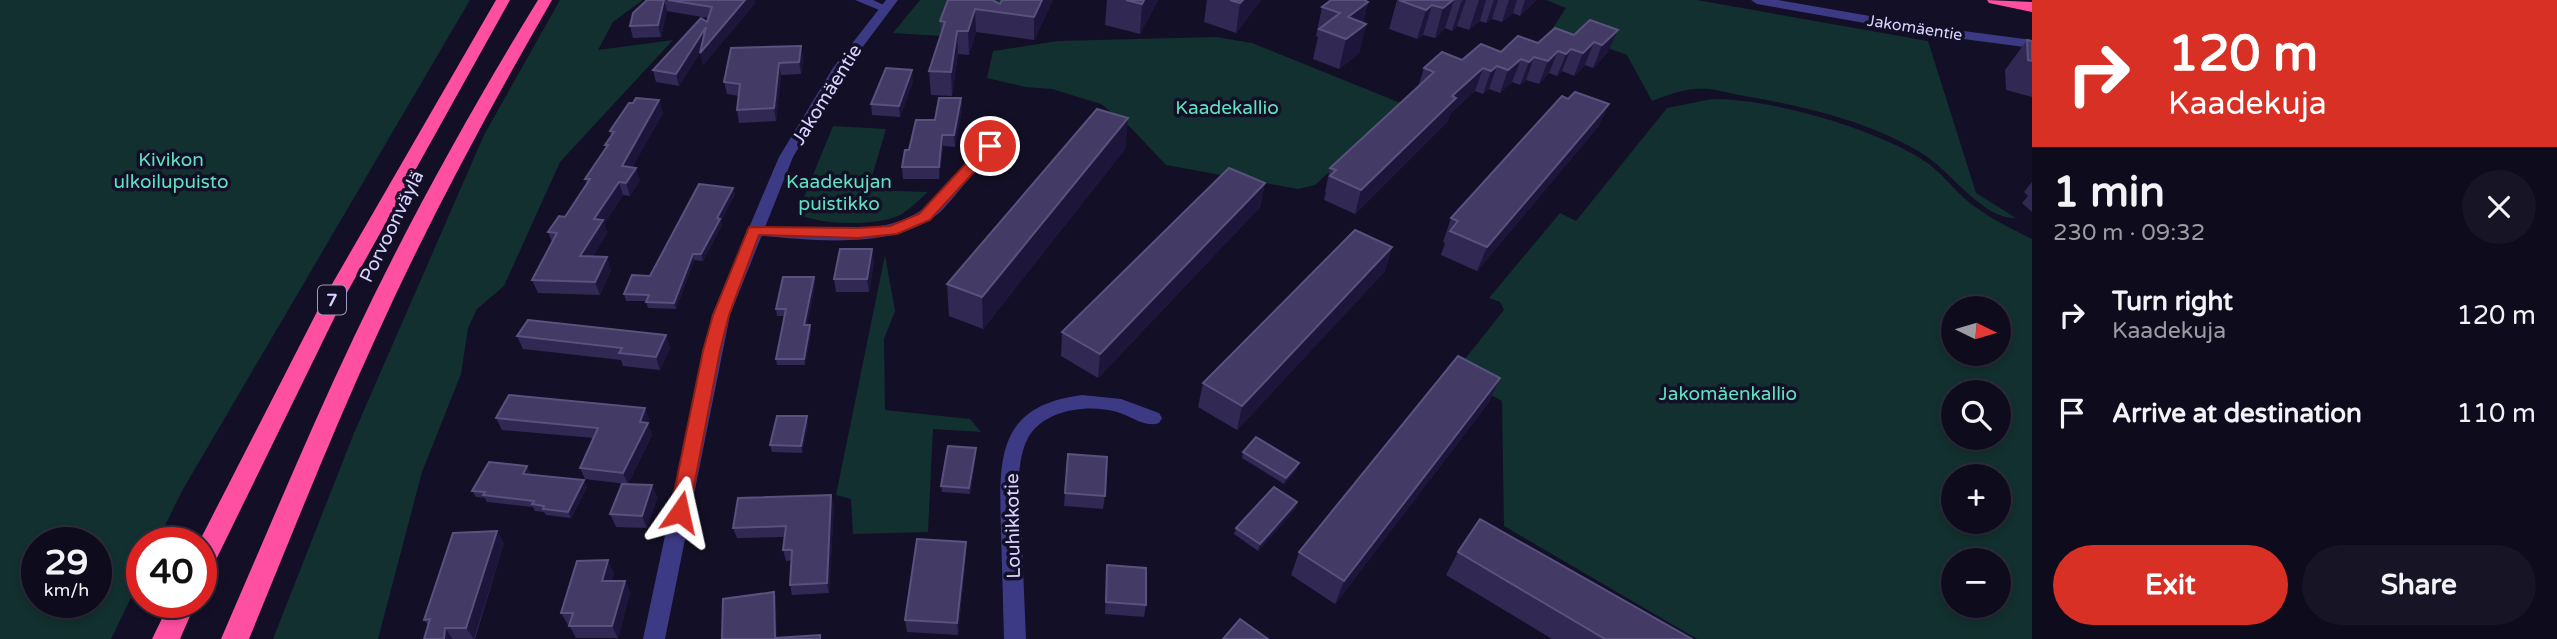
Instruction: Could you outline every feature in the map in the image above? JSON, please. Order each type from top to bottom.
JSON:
[{"type":"highway","name":"Porvoonväylä","points":[[217,533],[334,298],[503,0]]},
{"type":"highway","name":"Porvoonväylä","points":[[235,639],[344,384],[400,266],[451,165],[545,0]]},
{"type":"highway","points":[[1994,0],[2032,7]]},
{"type":"highway","points":[[166,639],[176,618]]},
{"type":"street","points":[[861,0],[888,4]]},
{"type":"street","name":"Jakomäentie","points":[[1757,0],[1933,31],[2032,44]]},
{"type":"street","name":"Jakomäentie","points":[[654,639],[721,315],[786,157],[840,68],[888,4]]},
{"type":"street","points":[[754,230],[858,233],[892,231],[909,224],[925,217],[990,146],[999,123]]},
{"type":"street","name":"Louhikkotie","points":[[1015,639],[1009,475],[1012,452],[1023,429],[1048,410],[1077,404],[1121,406],[1152,418]]},
{"type":"green space","name":"Kivikon ulkoilupuisto","points":[[0,0],[470,0],[182,491],[164,527],[126,527],[126,608],[111,639],[0,639]]},
{"type":"green space","points":[[560,0],[643,0],[613,22],[598,50],[673,40],[560,162],[504,286],[477,309],[468,328],[461,374],[422,472],[378,639],[273,639],[354,433],[484,135]]},
{"type":"green space","points":[[920,0],[1002,2],[951,7],[941,36],[893,33]]},
{"type":"green space","points":[[1546,0],[1697,0],[1928,41],[1976,193],[2016,218],[2004,217],[1980,204],[1936,164],[1906,144],[1839,117],[1708,89],[1686,90],[1652,101],[1627,55],[1553,28],[1566,8]]},
{"type":"green space","name":"Kaadekallio","points":[[1216,37],[1252,43],[1403,104],[1315,185],[1298,189],[1166,165],[1131,128],[1101,104],[1052,89],[1025,87],[987,78],[993,51],[1058,41]]},
{"type":"green space","name":"Jakomäenkallio","points":[[1712,99],[1736,100],[1794,110],[1883,139],[1929,164],[1972,204],[2032,239],[2032,639],[1697,639],[1504,526],[1502,401],[1453,374],[1504,310],[1500,302],[1489,298],[1560,213],[1576,221],[1667,108]]},
{"type":"green space","name":"Kaadekujan puistikko","points":[[833,126],[886,129],[868,190],[928,192],[902,214],[879,221],[834,222],[797,214]]},
{"type":"green space","points":[[885,255],[895,311],[884,339],[885,410],[970,419],[981,432],[933,429],[928,532],[853,534],[851,499],[836,495]]},
{"type":"building","points":[[647,0],[664,0],[658,25],[630,26],[633,13]]},
{"type":"building","points":[[668,0],[745,0],[700,53],[706,27],[676,74],[653,70],[701,18],[707,22],[712,7]]},
{"type":"building","points":[[948,0],[992,0],[1000,4],[1002,0],[1042,0],[1034,17],[975,9],[968,31],[957,31],[951,72],[929,71],[945,22],[940,21]]},
{"type":"building","points":[[1126,0],[1144,0],[1142,4]]},
{"type":"building","points":[[1331,0],[1368,2],[1348,17],[1366,24],[1346,39],[1319,29],[1340,13],[1322,7]]},
{"type":"building","points":[[1399,0],[1453,0],[1443,8],[1432,5],[1426,10]]},
{"type":"building","points":[[1590,20],[1618,30],[1602,45],[1594,42],[1583,53],[1571,49],[1566,54],[1558,51],[1548,61],[1534,57],[1529,62],[1521,59],[1508,70],[1497,66],[1491,71],[1483,68],[1452,96],[1456,98],[1361,190],[1330,176],[1336,170],[1330,168],[1434,72],[1424,68],[1442,52],[1462,60],[1481,44],[1501,52],[1518,36],[1538,43],[1555,28],[1574,35]]},
{"type":"building","points":[[2027,40],[2032,41],[2032,61],[2028,60]]},
{"type":"building","points":[[801,46],[799,62],[779,63],[774,108],[737,110],[740,84],[724,82],[731,48]]},
{"type":"building","points":[[886,68],[912,70],[899,106],[871,104]]},
{"type":"building","points":[[1575,92],[1609,104],[1487,247],[1450,231],[1458,221],[1451,218],[1562,96],[1568,99]]},
{"type":"building","points":[[636,98],[659,100],[622,166],[636,168],[626,183],[619,182],[594,219],[603,220],[580,256],[607,257],[595,282],[532,280],[557,233],[548,232],[559,216],[565,217],[590,179],[585,179],[608,145],[605,145],[614,132],[610,131],[629,103],[633,103]]},
{"type":"building","points":[[939,98],[961,98],[954,135],[942,135],[939,167],[902,167],[916,120],[935,120]]},
{"type":"building","points":[[1097,109],[1128,118],[982,297],[947,284]]},
{"type":"building","points":[[1229,168],[1265,183],[1100,354],[1062,332]]},
{"type":"building","points":[[699,184],[733,188],[701,254],[693,254],[674,303],[646,302],[649,295],[624,294],[632,275],[650,276]]},
{"type":"building","points":[[1355,230],[1392,247],[1242,406],[1203,383]]},
{"type":"building","points":[[840,249],[872,249],[867,279],[834,279]]},
{"type":"building","points":[[783,277],[814,277],[804,325],[810,325],[804,359],[776,359],[786,309],[776,309]]},
{"type":"building","points":[[528,320],[666,335],[656,357],[619,353],[622,348],[517,336]]},
{"type":"building","points":[[1458,356],[1500,378],[1344,581],[1299,552]]},
{"type":"building","points":[[509,395],[645,408],[640,422],[648,423],[623,473],[580,468],[598,428],[496,418]]},
{"type":"building","points":[[777,416],[807,416],[801,446],[770,445]]},
{"type":"building","points":[[1256,437],[1299,463],[1286,478],[1243,452]]},
{"type":"building","points":[[948,446],[976,448],[969,488],[941,486]]},
{"type":"building","points":[[1068,454],[1107,457],[1105,496],[1065,493]]},
{"type":"building","points":[[489,462],[527,466],[523,474],[584,480],[568,512],[543,509],[544,506],[532,504],[534,501],[483,495],[485,492],[472,491]]},
{"type":"building","points":[[622,484],[652,485],[642,516],[610,514]]},
{"type":"building","points":[[1274,487],[1297,502],[1260,544],[1236,528]]},
{"type":"building","points":[[831,495],[827,583],[790,585],[792,550],[783,550],[786,526],[733,528],[738,498]]},
{"type":"building","points":[[1480,519],[1692,639],[1605,639],[1458,552]]},
{"type":"building","points":[[497,531],[466,628],[445,628],[444,639],[424,639],[430,619],[424,620],[453,533]]},
{"type":"building","points":[[917,539],[966,542],[957,623],[905,620]]},
{"type":"building","points":[[608,560],[602,581],[625,581],[612,626],[569,626],[573,613],[561,613],[577,561]]},
{"type":"building","points":[[1107,565],[1146,568],[1146,605],[1106,602]]},
{"type":"building","points":[[774,592],[775,638],[820,635],[820,639],[722,639],[723,599]]},
{"type":"building","points":[[1240,619],[1268,639],[1223,639]]},
{"type":"route","points":[[680,512],[721,315],[754,230],[858,233],[892,231],[925,217],[990,146]]}]
